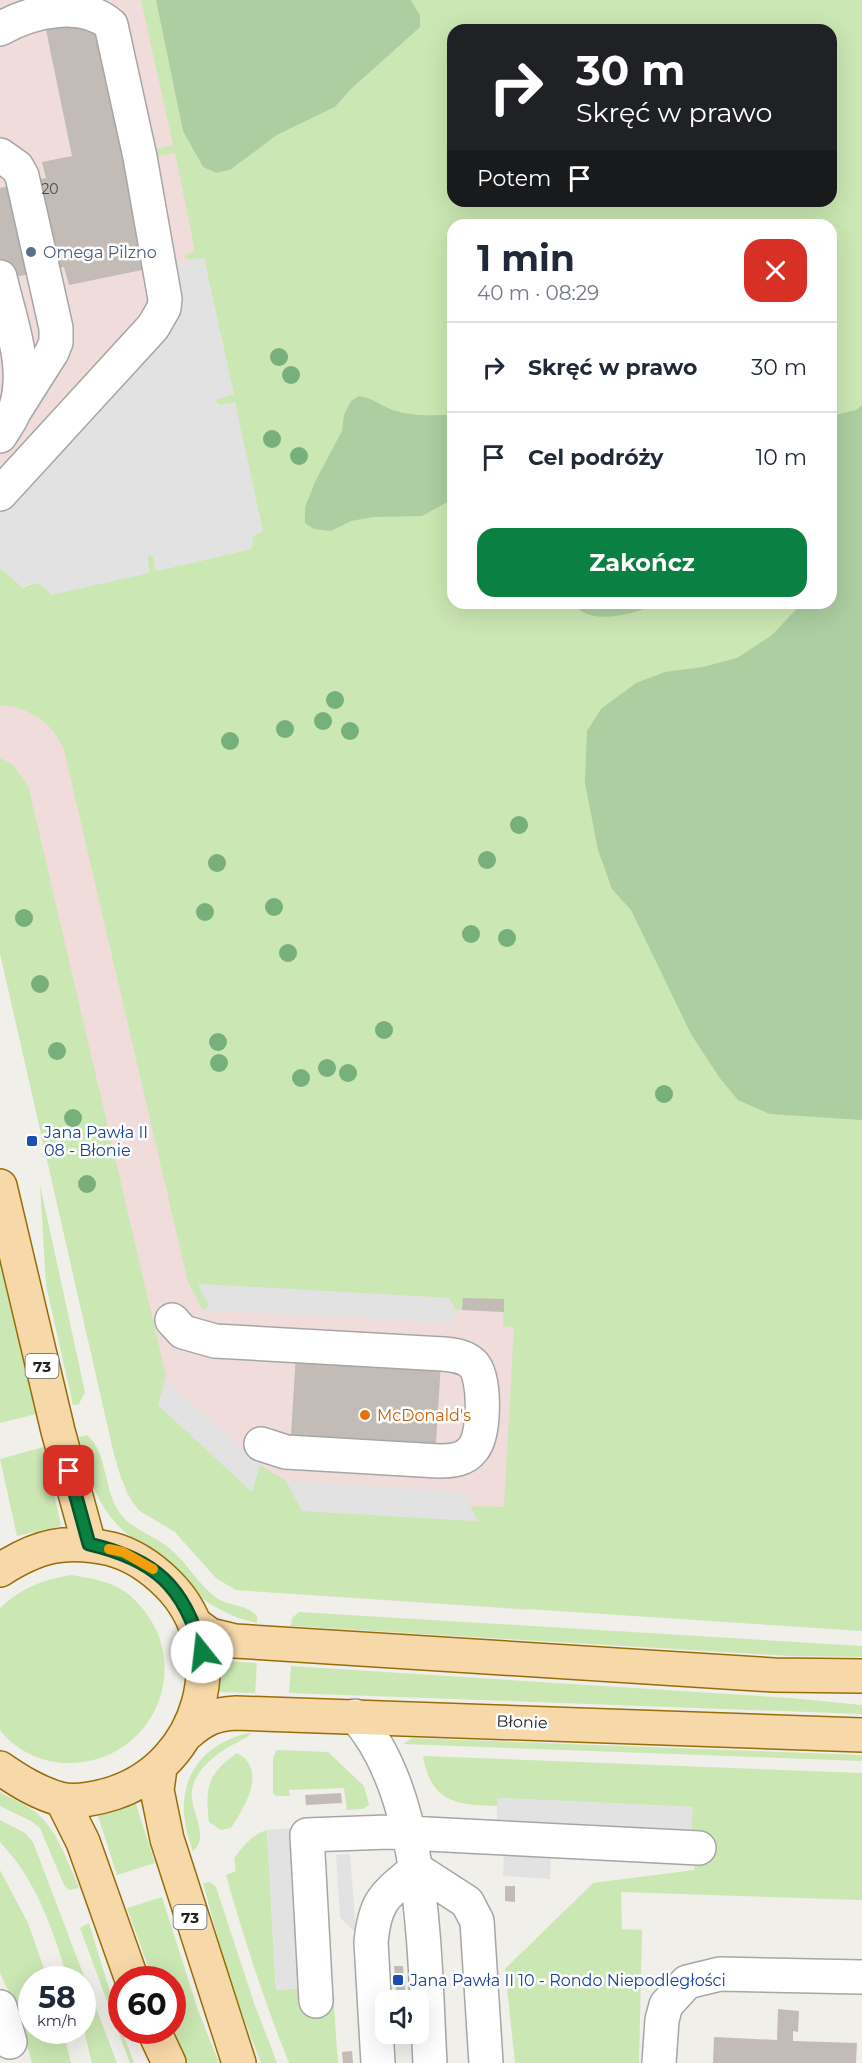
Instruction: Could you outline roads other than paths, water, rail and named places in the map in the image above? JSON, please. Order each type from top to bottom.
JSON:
[{"type":"main road","name":"73","points":[[0,1186],[58,1431],[89,1544]]},
{"type":"main road","points":[[0,1570],[28,1552],[58,1544],[89,1544],[123,1552],[153,1569],[178,1594],[195,1624],[202,1652],[204,1680],[199,1707],[188,1733],[160,1768],[132,1787],[99,1798],[62,1800],[27,1787],[0,1768]]},
{"type":"main road","points":[[195,1624],[210,1635],[235,1641],[774,1675],[862,1676]]},
{"type":"main road","name":"Błonie","points":[[188,1733],[204,1719],[219,1713],[862,1735]]},
{"type":"main road","name":"73","points":[[160,1768],[157,1790],[166,1839],[239,2063]]},
{"type":"main road","points":[[62,1800],[83,1842],[127,1966]]},
{"type":"main road","points":[[160,2044],[168,2063]]},
{"type":"lane","points":[[0,29],[20,17],[56,5],[89,8],[103,14],[111,25],[140,157],[165,299],[164,309],[153,327],[0,494]]},
{"type":"lane","points":[[0,155],[17,167],[22,176],[56,328],[56,342],[52,352],[35,383],[5,426]]},
{"type":"lane","points":[[0,175],[37,340],[35,383]]},
{"type":"lane","points":[[0,278],[19,362],[20,382],[5,426]]},
{"type":"lane","points":[[0,381],[5,426]]},
{"type":"lane","points":[[172,1320],[183,1332],[214,1341],[443,1354],[467,1359],[478,1373],[482,1396],[480,1431],[472,1450],[459,1459],[440,1461],[286,1452],[261,1444]]},
{"type":"lane","points":[[355,1716],[379,1748],[398,1798],[416,1869],[430,2063]]},
{"type":"lane","points":[[316,2001],[307,1835],[407,1833],[699,1848]]},
{"type":"lane","points":[[378,2063],[371,1942],[373,1922],[382,1898],[416,1869]]},
{"type":"lane","points":[[416,1869],[466,1902],[477,1921],[486,2063]]},
{"type":"lane","points":[[659,2063],[662,2020],[666,2005],[687,1982],[720,1974],[862,1977]]},
{"type":"lane","points":[[0,2007],[7,2049]]},
{"type":"place","name":"Omega Pilzno","points":[[31,252]]},
{"type":"place","name":"Jana Pawła II 08 - Błonie","points":[[32,1141]]},
{"type":"place","name":"McDonald's","points":[[365,1415]]},
{"type":"place","name":"Jana Pawła II 10 - Rondo Niepodległości","points":[[398,1980]]}]
